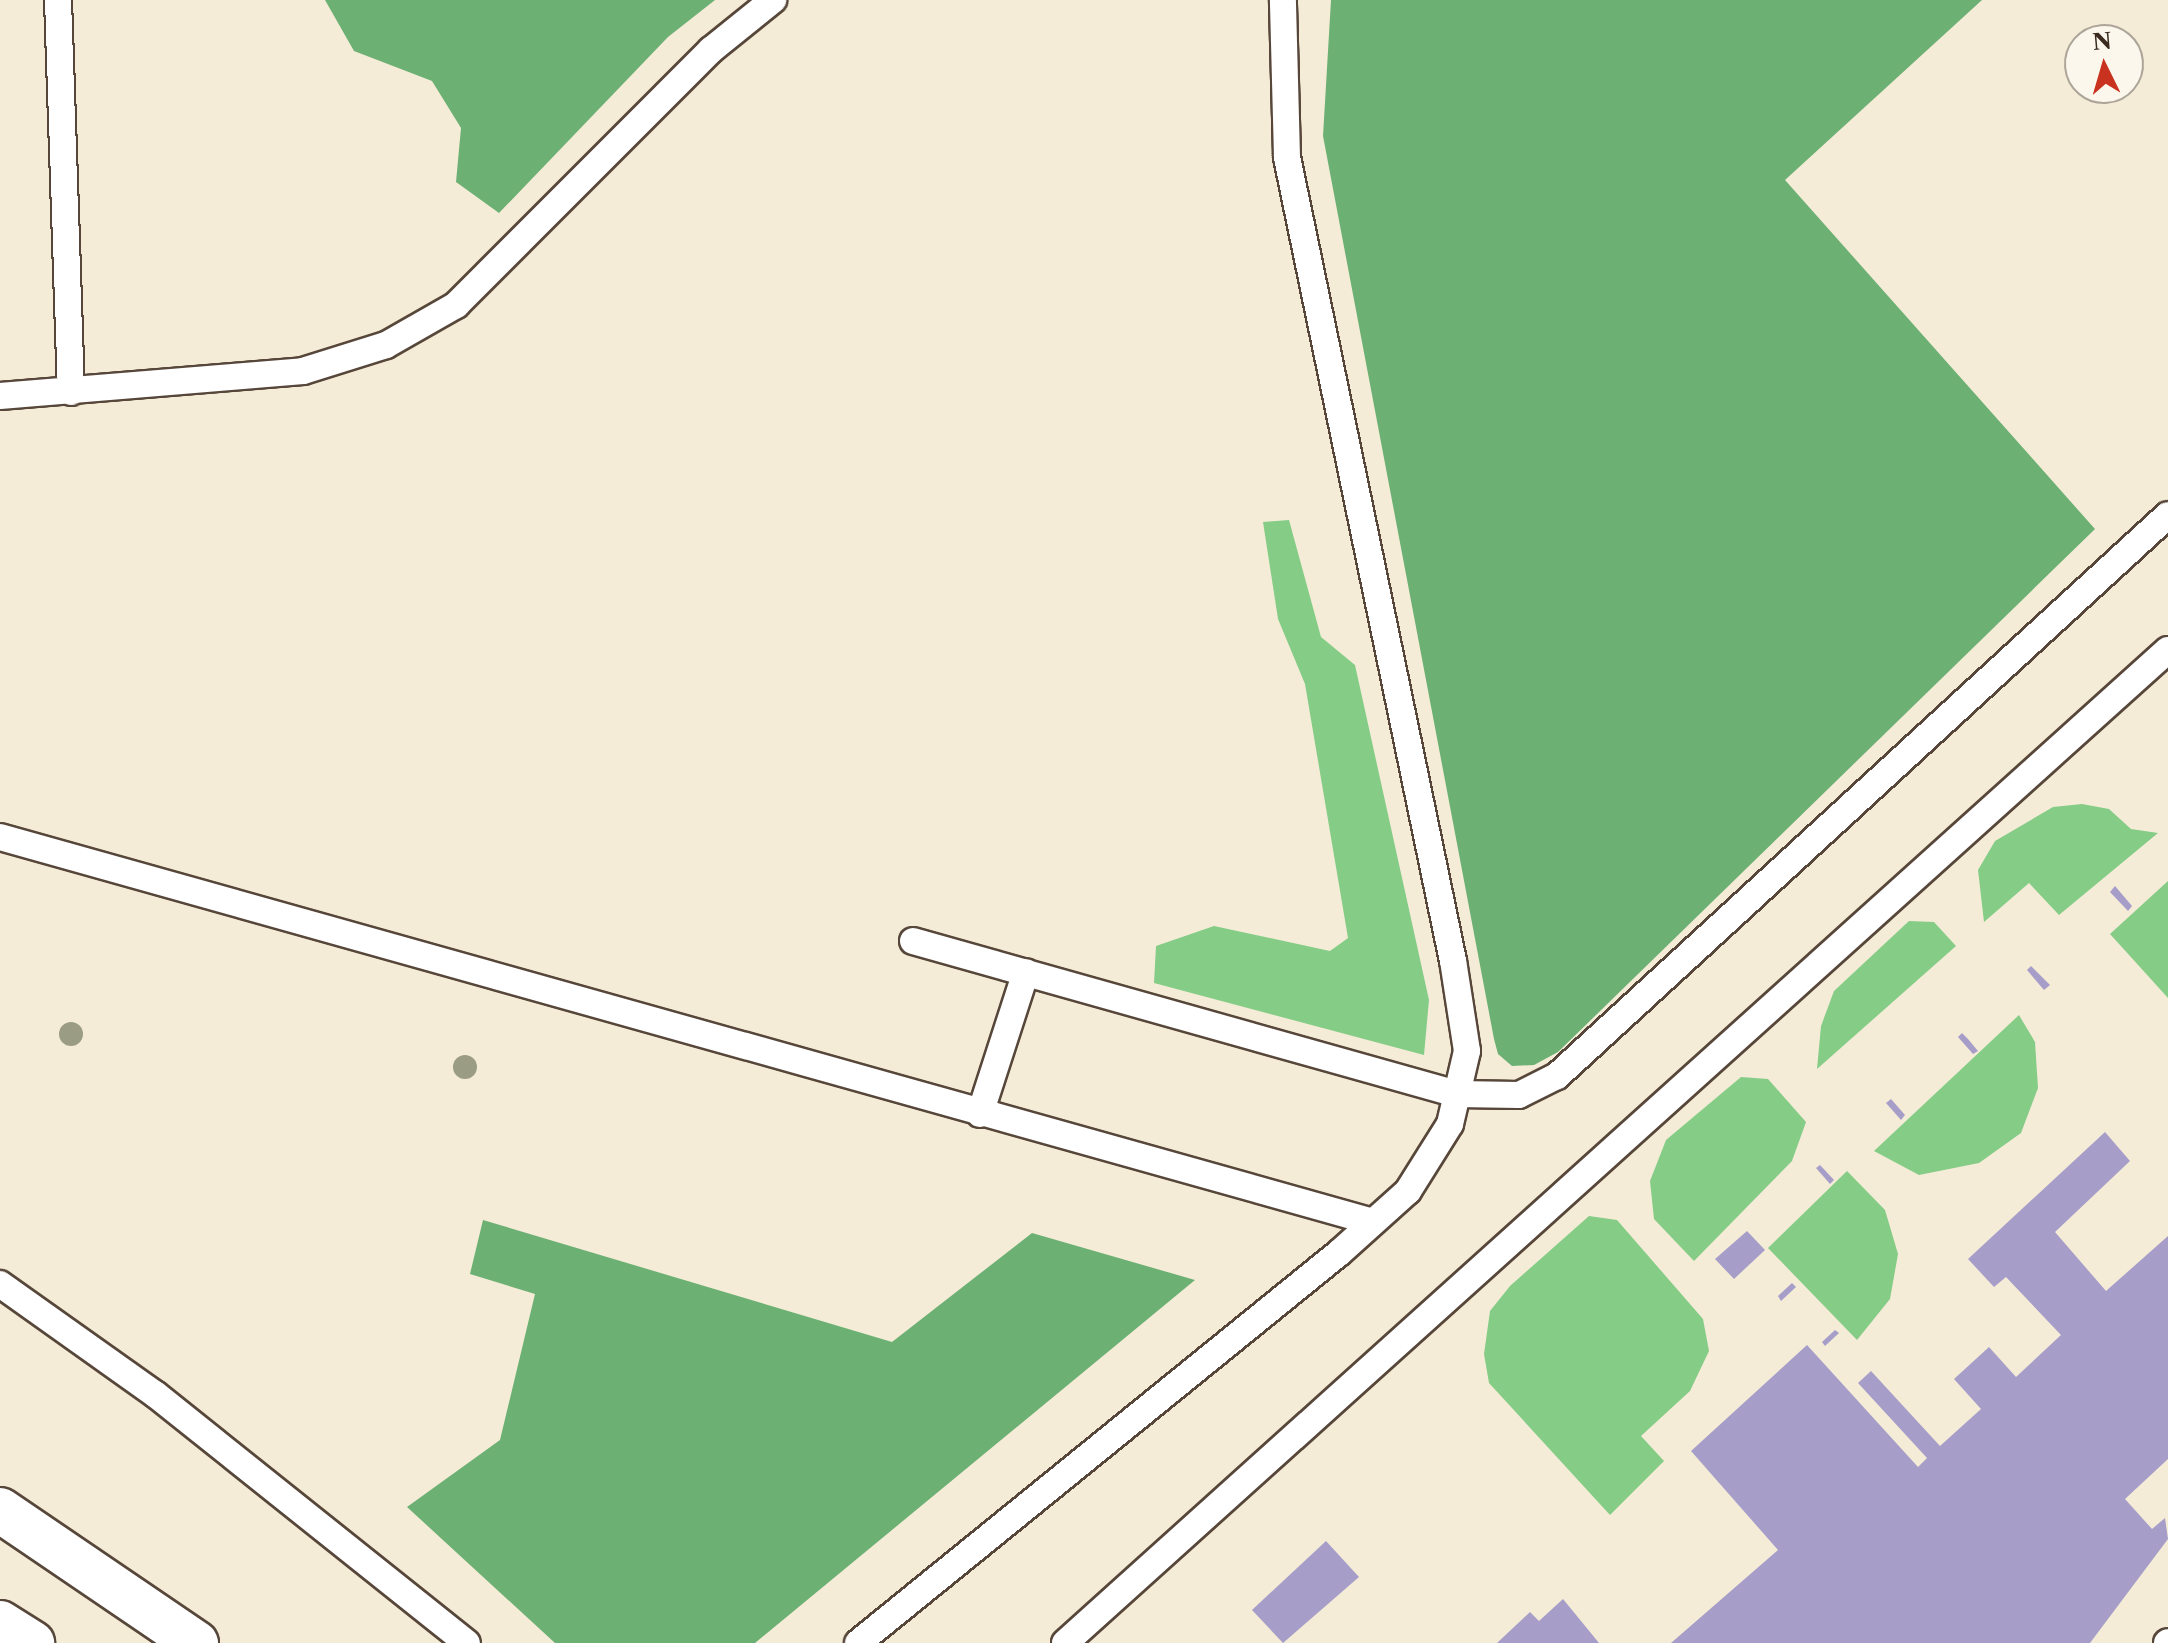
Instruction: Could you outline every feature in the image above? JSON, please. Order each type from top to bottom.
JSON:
[{"type":"main road","points":[[0,1510],[196,1643]]},
{"type":"main road","points":[[0,1623],[32,1643]]},
{"type":"lane","points":[[58,0],[71,392]]},
{"type":"lane","points":[[0,396],[303,371],[386,345],[456,305],[711,50],[773,0]]},
{"type":"lane","points":[[858,1643],[1373,1222],[1408,1191],[1450,1124],[1467,1051],[1453,961],[1287,157],[1283,0]]},
{"type":"lane","points":[[913,941],[1457,1094],[1519,1095],[1557,1076],[2168,515]]},
{"type":"lane","points":[[1065,1643],[2168,650]]},
{"type":"lane","points":[[0,837],[1373,1222]]},
{"type":"lane","points":[[980,1114],[1026,972]]},
{"type":"lane","points":[[0,1284],[155,1394],[467,1643]]},
{"type":"green space","points":[[325,0],[715,0],[668,37],[499,213],[456,182],[461,128],[432,81],[354,51]]},
{"type":"green space","points":[[1331,0],[1982,0],[1785,180],[2095,529],[1558,1052],[1534,1065],[1512,1066],[1498,1054],[1494,1039],[1323,136]]},
{"type":"green space","points":[[1289,520],[1321,637],[1355,665],[1429,1000],[1424,1055],[1154,983],[1156,946],[1214,926],[1330,951],[1348,938],[1305,684],[1278,619],[1263,522]]},
{"type":"green space","points":[[2082,804],[2109,809],[2131,829],[2158,833],[2059,915],[2029,883],[1984,922],[1978,870],[1995,841],[2053,807]]},
{"type":"green space","points":[[2168,881],[2168,998],[2110,934]]},
{"type":"green space","points":[[1909,921],[1934,922],[1956,946],[1817,1069],[1821,1026],[1834,991]]},
{"type":"green space","points":[[2019,1015],[2035,1042],[2038,1088],[2021,1133],[1979,1163],[1919,1175],[1874,1151]]},
{"type":"green space","points":[[1741,1077],[1768,1079],[1806,1122],[1792,1161],[1694,1261],[1654,1219],[1650,1181],[1666,1140]]},
{"type":"green space","points":[[1847,1171],[1885,1210],[1898,1254],[1890,1299],[1857,1340],[1768,1248]]},
{"type":"green space","points":[[1589,1216],[1617,1220],[1703,1319],[1709,1351],[1690,1391],[1641,1436],[1664,1461],[1610,1515],[1489,1383],[1484,1354],[1490,1311],[1510,1286]]},
{"type":"green space","points":[[483,1220],[892,1342],[1032,1233],[1195,1280],[755,1643],[555,1643],[407,1507],[500,1440],[535,1294],[470,1274]]},
{"type":"building","points":[[2115,886],[2132,906],[2128,911],[2110,892]]},
{"type":"building","points":[[2031,966],[2050,985],[2044,990],[2027,970]]},
{"type":"building","points":[[1962,1033],[1978,1051],[1973,1054],[1958,1037]]},
{"type":"building","points":[[1891,1099],[1905,1115],[1901,1120],[1886,1103]]},
{"type":"building","points":[[2105,1132],[2130,1161],[2055,1232],[2106,1291],[2168,1236],[2168,1459],[2125,1499],[2152,1529],[2165,1518],[2168,1539],[2090,1643],[1671,1643],[1778,1550],[1691,1451],[1807,1345],[1918,1467],[1927,1458],[1858,1383],[1871,1371],[1940,1446],[1981,1409],[1954,1379],[1989,1347],[2016,1377],[2061,1335],[2006,1277],[1994,1287],[1968,1259]]},
{"type":"building","points":[[1820,1165],[1834,1180],[1830,1184],[1816,1168]]},
{"type":"building","points":[[1747,1231],[1765,1250],[1734,1279],[1715,1259]]},
{"type":"building","points":[[1792,1283],[1796,1287],[1781,1301],[1778,1296]]},
{"type":"building","points":[[1835,1330],[1839,1333],[1825,1346],[1822,1342]]},
{"type":"building","points":[[1326,1541],[1359,1577],[1283,1643],[1252,1610]]},
{"type":"building","points":[[1563,1599],[1599,1643],[1497,1643],[1530,1612],[1539,1621]]}]
